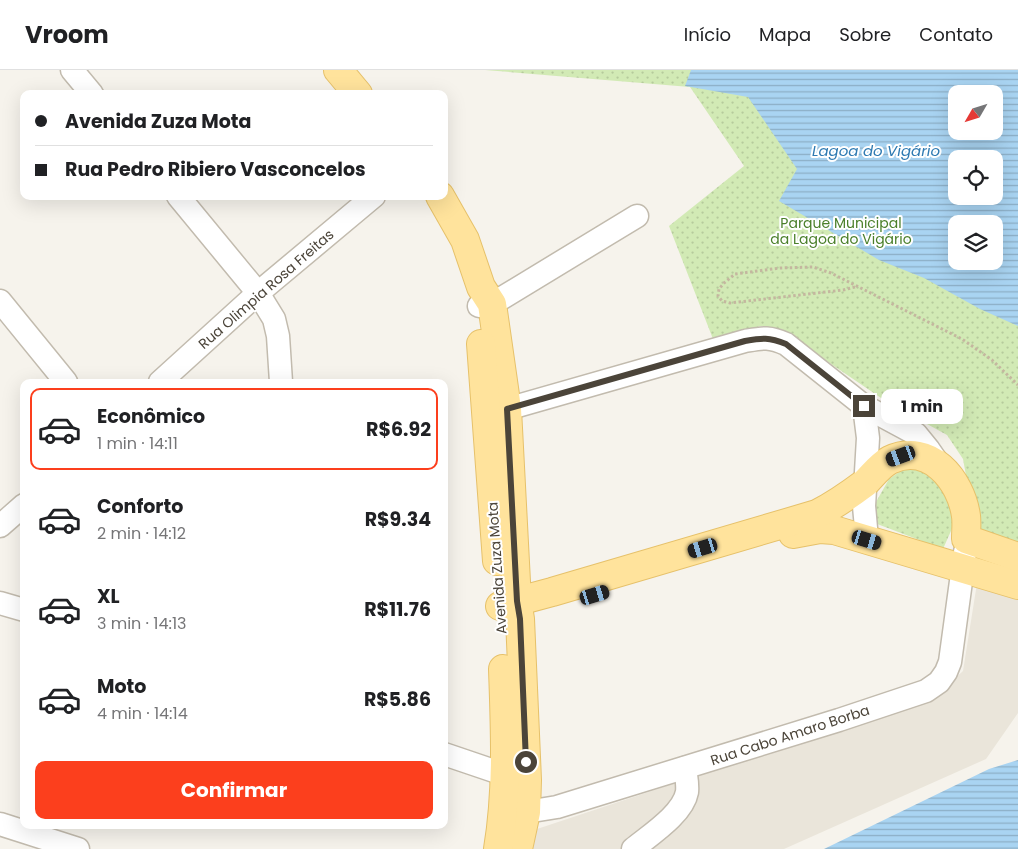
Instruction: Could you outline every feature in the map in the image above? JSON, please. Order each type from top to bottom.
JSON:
[{"type":"main road","points":[[338,70],[355,90]]},
{"type":"main road","name":"Avenida Zuza Mota","points":[[442,200],[465,240],[484,299],[507,409],[510,612],[506,776],[498,849]]},
{"type":"main road","name":"Avenida Zuza Mota","points":[[484,299],[510,612],[527,780],[526,812],[518,849]]},
{"type":"main road","points":[[510,612],[552,592],[817,514],[840,502],[888,460],[914,454],[938,463],[952,480],[962,500],[966,516],[966,539],[1018,557]]},
{"type":"main road","points":[[510,612],[803,530],[820,528],[834,530],[1018,585]]},
{"type":"street","points":[[72,70],[89,90]]},
{"type":"street","points":[[181,200],[258,293],[274,319],[278,336],[281,379]]},
{"type":"street","name":"Rua Olimpia Rosa Freitas","points":[[163,379],[258,293],[369,200]]},
{"type":"street","points":[[484,299],[637,216]]},
{"type":"street","points":[[0,301],[64,379]]},
{"type":"street","points":[[507,409],[764,337],[786,344],[864,406],[916,434],[938,463]]},
{"type":"street","points":[[864,406],[868,438],[864,506],[867,540]]},
{"type":"street","points":[[0,526],[20,508]]},
{"type":"street","points":[[963,568],[966,539]]},
{"type":"street","name":"Rua Cabo Amaro Borba","points":[[526,812],[557,807],[926,691],[939,682],[950,662],[963,568]]},
{"type":"street","points":[[0,603],[20,609]]},
{"type":"street","points":[[448,755],[506,776]]},
{"type":"street","points":[[633,849],[679,809],[685,799],[687,790],[685,768]]},
{"type":"street","points":[[0,824],[78,849]]},
{"type":"path","points":[[855,287],[730,303],[722,302],[718,296],[719,289],[735,274],[780,268],[813,267],[831,273],[855,287],[962,339],[992,360],[1018,385]]},
{"type":"shaded area","points":[[978,577],[1018,589],[1018,713],[986,759],[784,849],[525,849],[531,831],[935,697],[963,671]]},
{"type":"green space","name":"Parque Municipal da Lagoa do Vigário","points":[[485,70],[1018,70],[1018,545],[976,530],[963,459],[947,435],[887,402],[781,330],[761,326],[713,339],[669,226],[744,166],[690,87]]},
{"type":"green space","points":[[905,468],[929,468],[953,501],[954,524],[943,549],[872,522],[876,502],[889,479]]},
{"type":"water","name":"Lagoa do Vigário","points":[[691,70],[1018,70],[1018,326],[980,309],[924,278],[879,260],[779,201],[797,169],[748,97],[685,86]]},
{"type":"water","points":[[1018,760],[1018,849],[824,849],[989,769]]},
{"type":"route","points":[[526,762],[520,619],[517,601],[507,409],[764,337],[786,344],[864,406]]}]
